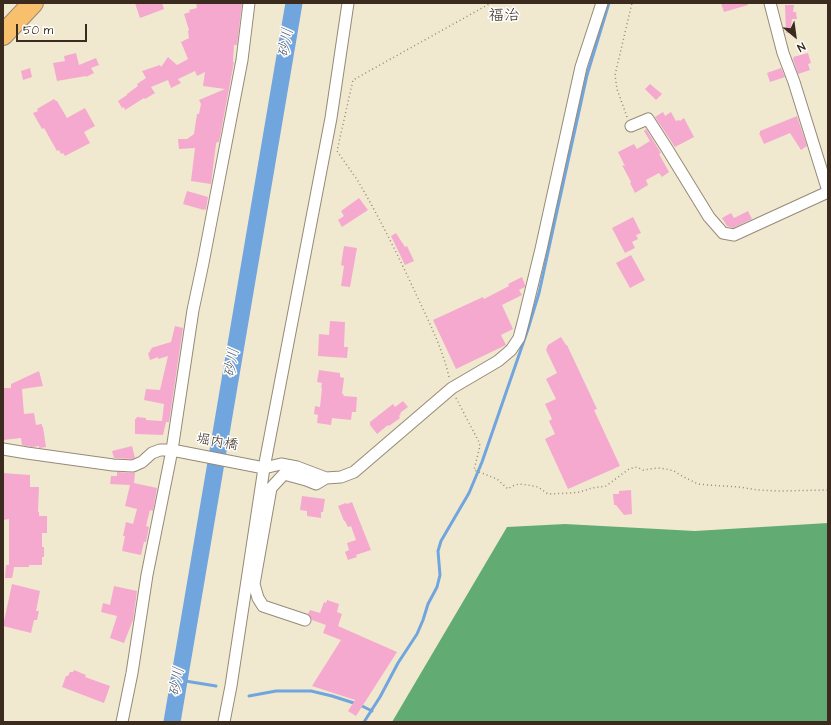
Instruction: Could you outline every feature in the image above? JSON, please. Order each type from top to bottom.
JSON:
[{"type":"highway","points":[[3,35],[33,3]]},
{"type":"street","points":[[122,722],[132,673],[147,576],[172,450],[193,310],[242,60],[249,3]]},
{"type":"street","points":[[224,722],[231,686],[260,467],[331,118],[348,3]]},
{"type":"street","points":[[260,467],[281,464],[297,467],[326,478],[341,477],[354,472],[452,388],[498,361],[511,350],[519,338],[524,319],[582,67],[602,3]]},
{"type":"street","points":[[631,126],[648,119],[710,217],[723,233],[734,235],[828,192],[794,82],[782,53],[770,3]]},
{"type":"street","name":"堀内橋","points":[[3,449],[126,466],[133,466],[142,462],[152,453],[160,450],[172,450],[260,467]]},
{"type":"street","points":[[305,620],[263,606],[258,598],[254,584],[271,488],[284,474],[316,484],[326,478]]},
{"type":"path","points":[[491,3],[353,80],[337,151],[358,181],[387,234],[434,331],[447,366],[454,394],[479,442],[480,446],[474,470],[497,479],[508,489],[519,484],[528,485],[538,487],[548,494],[572,493],[606,486],[629,469],[637,467],[643,470],[658,468],[674,471],[698,484],[739,486],[758,490],[779,491],[828,490]]},
{"type":"path","points":[[631,126],[617,89],[615,75],[632,3]]},
{"type":"green space","points":[[828,523],[828,722],[392,722],[507,527],[565,524],[695,531]]},
{"type":"building","points":[[135,3],[162,3],[164,9],[140,18]]},
{"type":"building","points":[[196,3],[242,4],[237,45],[234,45],[234,62],[219,142],[216,144],[211,184],[191,181],[195,148],[179,149],[178,139],[187,139],[194,134],[197,114],[199,114],[201,104],[199,100],[225,89],[203,86],[205,72],[197,76],[195,71],[178,79],[181,83],[171,88],[168,80],[151,87],[155,93],[125,110],[118,101],[146,78],[142,71],[160,65],[161,67],[168,57],[177,65],[188,59],[181,42],[189,38],[189,30],[184,14],[190,12],[189,10],[197,8]]},
{"type":"building","points":[[721,3],[748,3],[748,5],[724,12]]},
{"type":"building","points":[[785,5],[794,5],[793,12],[796,12],[797,19],[792,19],[790,33],[786,33]]},
{"type":"building","points":[[76,53],[79,65],[96,58],[99,65],[91,68],[94,73],[86,77],[57,81],[53,63],[65,61],[64,56]]},
{"type":"building","points":[[808,53],[811,63],[808,64],[810,70],[798,74],[793,57]]},
{"type":"building","points":[[30,68],[32,77],[23,80],[21,71]]},
{"type":"building","points":[[781,68],[785,77],[770,82],[767,73]]},
{"type":"building","points":[[650,84],[662,94],[656,100],[645,89]]},
{"type":"building","points":[[54,99],[57,101],[67,118],[85,108],[95,126],[84,132],[90,143],[65,156],[63,153],[61,154],[59,150],[57,151],[44,128],[42,129],[33,113]]},
{"type":"building","points":[[663,112],[665,116],[671,112],[676,121],[680,121],[684,118],[694,137],[675,147],[655,117]]},
{"type":"building","points":[[797,116],[807,146],[801,150],[790,133],[764,144],[759,133],[760,131]]},
{"type":"building","points":[[646,129],[661,153],[659,154],[669,172],[662,177],[659,173],[646,180],[648,185],[635,193],[622,165],[625,166],[618,152],[634,144],[637,149],[650,141],[644,131]]},
{"type":"building","points":[[187,191],[208,197],[206,210],[183,204]]},
{"type":"building","points":[[359,198],[368,210],[342,227],[338,220],[344,216],[341,211]]},
{"type":"building","points":[[748,211],[752,219],[733,228],[727,226],[722,218],[731,213],[734,218]]},
{"type":"building","points":[[633,217],[641,233],[636,235],[638,239],[632,242],[635,248],[625,253],[612,228]]},
{"type":"building","points":[[396,233],[405,247],[407,246],[414,261],[405,265],[391,236]]},
{"type":"building","points":[[344,246],[357,248],[350,287],[341,286],[344,266],[341,265]]},
{"type":"building","points":[[631,255],[645,280],[630,288],[616,263]]},
{"type":"building","points":[[522,277],[525,287],[519,290],[522,295],[502,305],[513,329],[501,335],[506,345],[456,369],[433,320],[483,297],[484,299],[509,286],[508,284]]},
{"type":"building","points":[[330,321],[345,322],[344,347],[348,347],[347,358],[318,356],[319,334],[329,335]]},
{"type":"building","points":[[175,326],[183,328],[169,422],[166,422],[163,435],[135,434],[135,419],[137,417],[146,418],[146,420],[162,421],[164,404],[144,400],[146,389],[160,390],[168,356],[150,360],[148,353],[152,349],[151,348],[171,342]]},
{"type":"building","points":[[561,337],[567,345],[597,409],[594,410],[620,466],[568,489],[545,439],[555,434],[549,421],[552,419],[545,404],[556,399],[546,379],[557,373],[546,350],[548,345]]},
{"type":"building","points":[[319,370],[340,373],[340,377],[344,378],[343,396],[357,397],[356,412],[352,412],[351,420],[332,418],[331,425],[317,423],[318,415],[314,414],[315,406],[320,407],[322,388],[322,383],[317,382]]},
{"type":"building","points":[[39,371],[43,386],[22,389],[24,414],[34,413],[36,425],[42,424],[46,447],[39,448],[39,446],[32,447],[22,445],[21,438],[3,440],[3,388],[11,388],[11,384]]},
{"type":"building","points":[[403,401],[408,407],[400,413],[400,418],[377,434],[370,425],[370,422],[393,404],[395,407]]},
{"type":"building","points":[[132,446],[135,458],[114,458],[112,451]]},
{"type":"building","points":[[117,472],[135,473],[134,483],[157,488],[153,511],[150,510],[146,526],[149,527],[146,542],[144,542],[141,555],[122,551],[126,522],[133,524],[137,509],[125,506],[130,485],[110,484],[111,476],[117,476]]},
{"type":"building","points":[[3,473],[30,475],[30,487],[39,487],[39,516],[47,516],[47,533],[42,533],[44,557],[42,557],[42,565],[14,567],[12,578],[5,578],[6,565],[9,565],[9,519],[3,520]]},
{"type":"building","points":[[631,490],[632,514],[624,515],[616,505],[614,505],[613,494],[619,494],[619,491]]},
{"type":"building","points":[[302,496],[325,499],[323,512],[321,512],[321,518],[307,516],[307,511],[300,510]]},
{"type":"building","points":[[352,502],[371,550],[356,555],[357,557],[348,560],[345,552],[349,550],[347,543],[356,540],[351,526],[348,527],[344,521],[338,506]]},
{"type":"building","points":[[12,584],[40,591],[36,611],[39,611],[37,620],[34,620],[31,633],[3,626]]},
{"type":"building","points":[[114,586],[137,591],[133,620],[124,643],[110,638],[117,616],[101,612],[103,603],[110,605]]},
{"type":"building","points":[[327,600],[339,604],[337,612],[342,614],[338,626],[397,652],[356,716],[348,711],[355,700],[312,686],[341,640],[323,633],[326,625],[312,620],[308,614],[310,610],[320,613],[324,602],[326,603]]},
{"type":"building","points":[[74,670],[86,675],[85,677],[110,686],[104,703],[62,687],[66,676]]},
{"type":"waterway","name":"砂川","points":[[172,722],[294,3]]},
{"type":"waterway","points":[[364,722],[380,697],[398,663],[417,634],[428,604],[437,587],[440,575],[438,551],[441,541],[469,493],[482,462],[528,329],[539,293],[587,75],[609,3]]},
{"type":"waterway","points":[[179,680],[216,686]]},
{"type":"waterway","points":[[249,696],[276,691],[311,691],[360,705],[372,711]]},
{"type":"district","name":"福治","points":[[504,17]]}]
